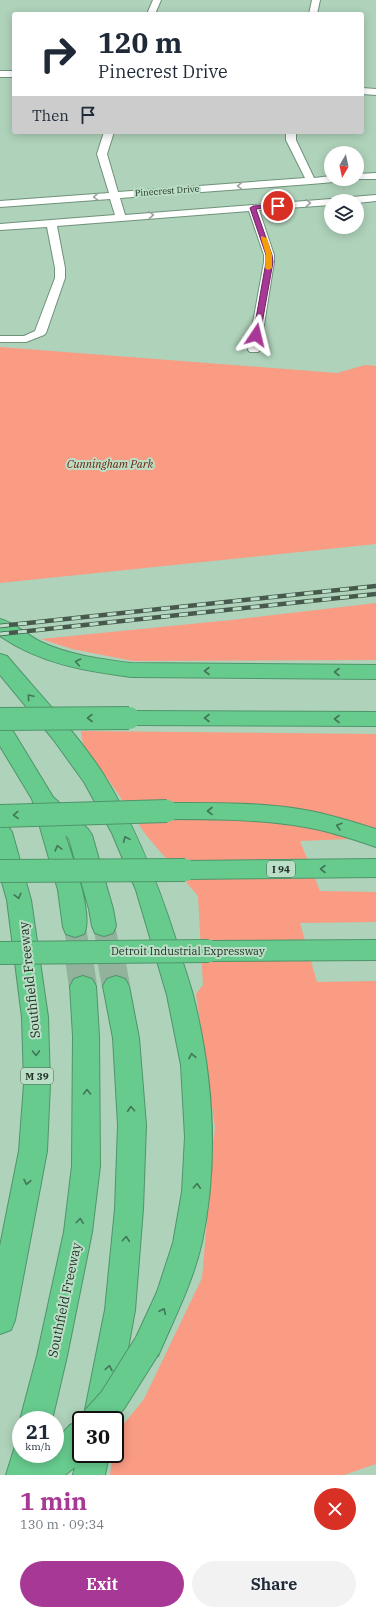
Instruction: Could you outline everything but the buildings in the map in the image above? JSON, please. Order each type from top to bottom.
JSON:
[{"type":"highway","points":[[0,626],[34,648],[50,655],[96,666],[131,670],[376,672]]},
{"type":"highway","points":[[0,662],[61,734],[93,777],[124,833],[148,890],[180,995],[194,1065],[199,1137],[196,1192],[187,1243],[171,1293],[147,1346],[113,1400],[103,1411]]},
{"type":"highway","points":[[0,719],[376,719]]},
{"type":"highway","points":[[0,728],[43,799],[80,835],[101,908],[104,926]]},
{"type":"highway","points":[[43,799],[70,890],[75,927]]},
{"type":"highway","points":[[0,816],[167,811],[255,812],[296,817],[334,825],[376,838]]},
{"type":"highway","name":"Southfield Freeway","points":[[0,832],[19,900],[36,1017],[37,1084],[33,1151],[0,1320]]},
{"type":"highway","name":"I 94","points":[[0,871],[376,868]]},
{"type":"highway","name":"Detroit Industrial Expressway","points":[[0,953],[376,950]]},
{"type":"highway","points":[[0,969],[119,952]]},
{"type":"highway","name":"Southfield Freeway","points":[[38,1411],[52,1356],[78,1232],[86,1166],[86,1036],[83,986]]},
{"type":"highway","points":[[101,1411],[120,1310],[129,1209],[132,1124],[126,1038],[116,986]]},
{"type":"highway","points":[[40,1475],[63,1456],[72,1446]]},
{"type":"highway","points":[[22,1475],[25,1463]]},
{"type":"highway","points":[[89,1475],[91,1463]]},
{"type":"street","points":[[153,12],[157,0]]},
{"type":"street","points":[[313,12],[316,0]]},
{"type":"street","points":[[0,74],[12,74]]},
{"type":"street","points":[[364,91],[376,92]]},
{"type":"street","points":[[108,134],[102,154],[121,218]]},
{"type":"street","points":[[291,134],[291,140],[311,181]]},
{"type":"street","points":[[364,177],[376,176]]},
{"type":"street","name":"Pinecrest Drive","points":[[0,204],[324,180]]},
{"type":"street","points":[[364,199],[376,198]]},
{"type":"street","points":[[0,227],[324,203]]},
{"type":"street","points":[[253,208],[270,262],[254,350]]},
{"type":"street","points":[[0,339],[26,339],[40,333],[60,278],[60,268],[51,223]]},
{"type":"green space","name":"Cunningham Park","points":[[0,347],[337,373],[365,365],[376,366],[376,544],[0,583]]},
{"type":"green space","points":[[376,603],[376,660],[133,661],[72,649],[41,639],[231,620]]},
{"type":"green space","points":[[81,731],[376,734],[376,838],[300,841],[320,891],[376,892],[376,922],[300,923],[317,982],[376,981],[376,1464],[344,1475],[110,1475],[112,1463],[124,1463],[124,1424],[144,1399],[202,1278],[215,1127],[196,994],[203,985],[198,896],[146,835],[83,744]]},
{"type":"tunnel","points":[[104,926],[111,960]]},
{"type":"tunnel","points":[[75,927],[80,960]]},
{"type":"tunnel","points":[[79,959],[83,986]]},
{"type":"tunnel","points":[[111,959],[116,986]]},
{"type":"railway","points":[[0,626],[376,586]]},
{"type":"railway","points":[[0,634],[376,594]]},
{"type":"slow traffic","points":[[264,238],[270,262],[268,268]]},
{"type":"route","points":[[256,335],[270,262],[260,225],[253,208],[278,206]]}]
